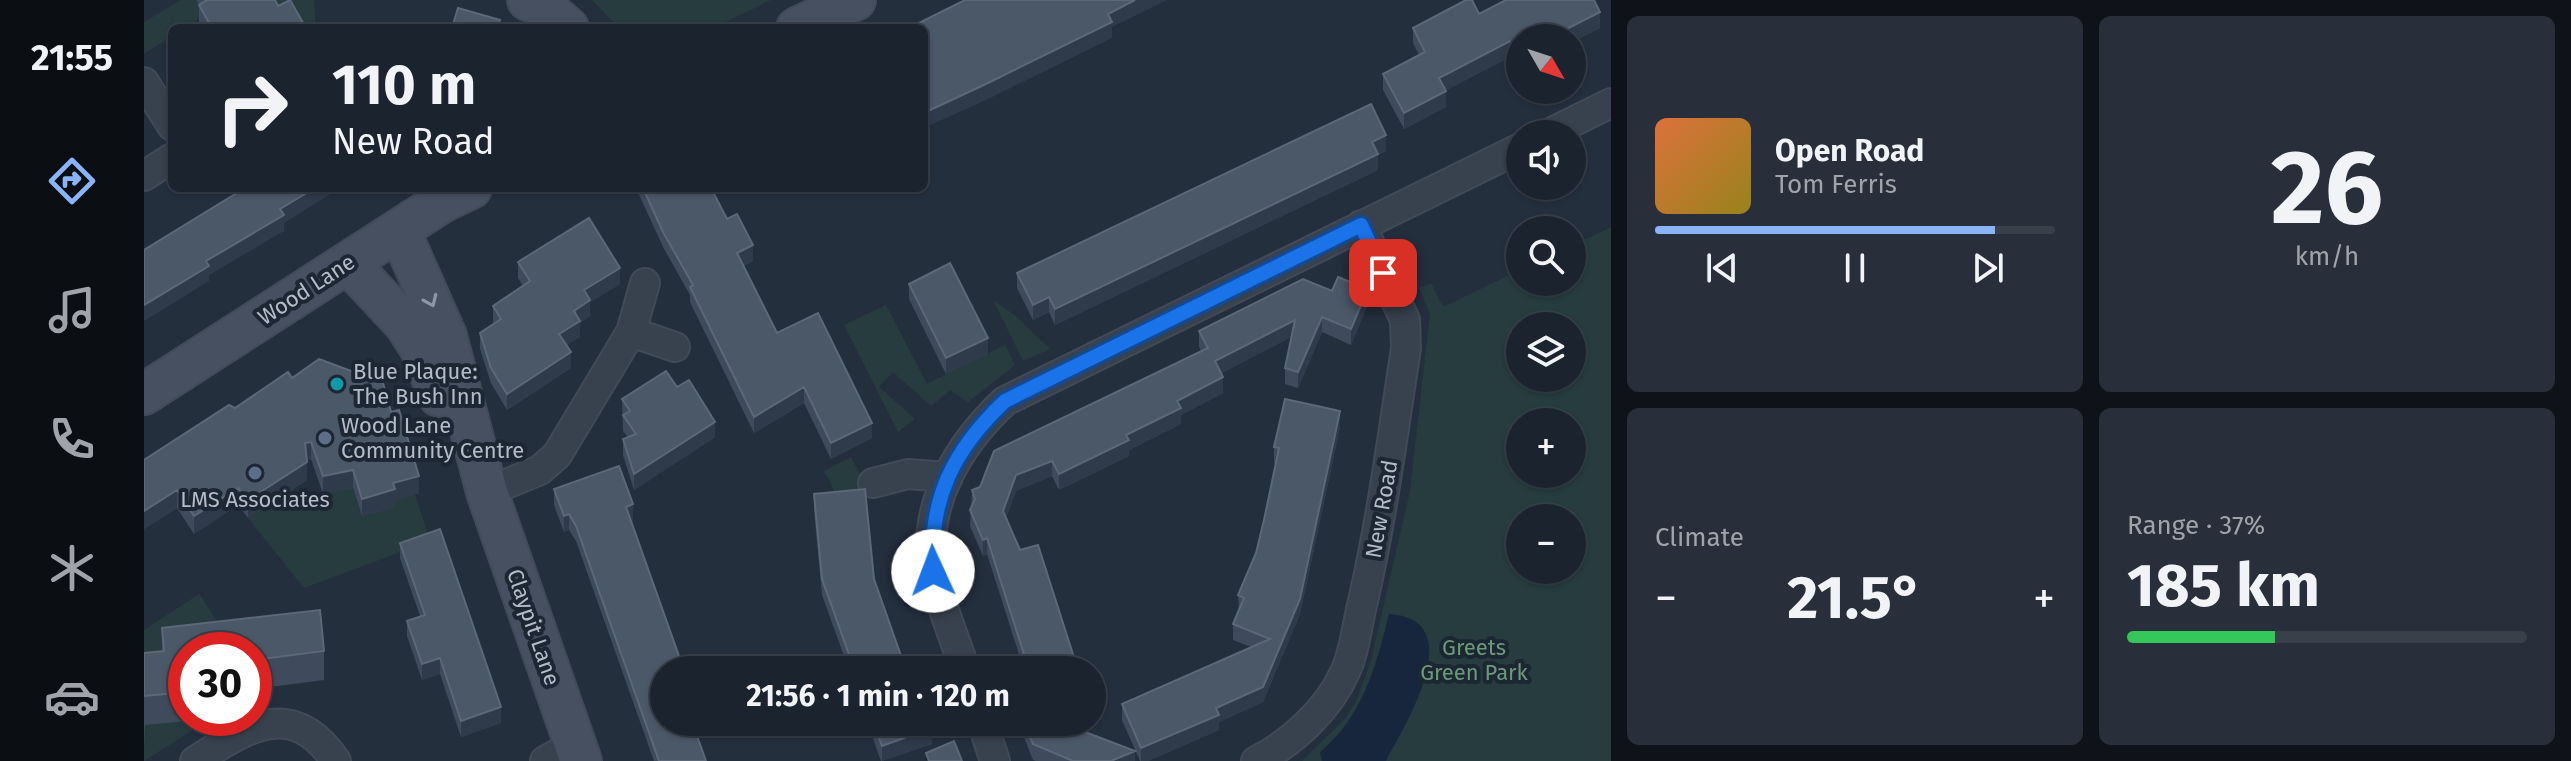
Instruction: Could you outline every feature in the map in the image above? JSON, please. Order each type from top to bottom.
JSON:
[{"type":"street","points":[[528,0],[543,6],[563,24]]},
{"type":"street","points":[[805,24],[855,0]]},
{"type":"street","points":[[144,82],[168,120]]},
{"type":"street","points":[[1576,120],[1611,103]]},
{"type":"street","points":[[960,656],[933,571],[931,534],[948,477],[977,427],[1005,401],[1506,155]]},
{"type":"street","points":[[144,176],[168,161]]},
{"type":"street","name":"Wood Lane","points":[[144,394],[399,230],[464,192]]},
{"type":"street","name":"New Road","points":[[1256,761],[1275,751],[1307,724],[1329,699],[1346,671],[1380,528],[1406,348],[1405,320],[1361,225]]},
{"type":"street","name":"Claypit Lane","points":[[399,230],[446,336],[487,492],[567,755]]},
{"type":"street","name":"Claypit Lane","points":[[348,263],[405,324],[421,349],[448,422],[487,492]]},
{"type":"street","points":[[487,492],[540,470],[557,455],[631,332],[645,283]]},
{"type":"street","points":[[631,332],[675,347]]},
{"type":"street","points":[[873,483],[908,474],[948,477]]},
{"type":"street","points":[[195,761],[262,723],[300,727],[322,740],[336,761]]},
{"type":"street","points":[[987,736],[995,761]]},
{"type":"green space","points":[[181,0],[196,0],[205,15],[191,24],[168,24],[168,39],[144,54],[144,22]]},
{"type":"green space","points":[[259,0],[314,0],[316,24],[286,24]]},
{"type":"green space","points":[[592,0],[771,0],[721,24],[615,24]]},
{"type":"green space","name":"Greets Green Park","points":[[1611,227],[1611,761],[1302,761],[1345,719],[1357,700],[1371,660],[1410,491],[1430,314],[1419,288],[1431,283],[1443,307],[1506,277],[1506,296],[1586,296],[1586,239]]},
{"type":"green space","points":[[993,300],[1016,316],[1050,349],[1023,361]]},
{"type":"green space","points":[[886,305],[927,384],[1005,345],[1015,365],[968,402],[950,390],[931,406],[893,372],[879,387],[915,419],[898,432],[844,325]]},
{"type":"green space","points":[[851,457],[861,476],[864,496],[838,498],[824,471]]},
{"type":"green space","points":[[351,482],[359,508],[415,494],[430,541],[304,588],[248,518],[293,489],[302,504]]},
{"type":"green space","points":[[199,594],[223,630],[168,632],[168,665],[144,686],[144,630]]},
{"type":"green space","points":[[168,723],[168,736],[184,736],[144,761],[144,725]]},
{"type":"water","points":[[1389,614],[1413,620],[1426,634],[1429,653],[1426,676],[1417,700],[1386,761],[1322,761],[1320,752],[1347,723],[1366,689]]},
{"type":"building","points":[[207,0],[275,0],[278,6],[290,0],[304,24],[210,24],[199,5]]},
{"type":"building","points":[[965,0],[1135,0],[1108,14],[1112,22],[928,111],[928,24],[917,24]]},
{"type":"building","points":[[1466,0],[1472,0],[1479,14],[1506,0],[1594,0],[1600,12],[1577,24],[1506,24],[1506,43],[1439,78],[1446,91],[1404,113],[1383,74],[1425,52],[1413,28]]},
{"type":"building","points":[[458,8],[500,20],[498,24],[453,24]]},
{"type":"building","points":[[1371,104],[1386,135],[1372,142],[1378,154],[1055,309],[1049,297],[1033,305],[1017,273]]},
{"type":"building","points":[[238,192],[308,192],[280,209],[284,215],[206,261],[209,266],[144,305],[144,250]]},
{"type":"building","points":[[645,192],[713,192],[727,219],[737,214],[753,245],[737,253],[777,333],[818,313],[872,423],[831,443],[804,387],[754,417],[690,287],[693,285]]},
{"type":"building","points":[[589,218],[620,268],[584,290],[590,300],[574,311],[580,321],[559,334],[571,352],[507,394],[491,368],[480,333],[501,319],[493,306],[530,281],[518,262]]},
{"type":"building","points":[[950,263],[988,338],[946,358],[909,284]]},
{"type":"building","points":[[1338,277],[1368,289],[1351,329],[1322,317],[1298,372],[1285,368],[1295,320],[1215,361],[1223,377],[1177,401],[1181,408],[1126,435],[1129,440],[1059,474],[1052,461],[1016,475],[1003,511],[1020,550],[1038,545],[1074,656],[1025,656],[987,538],[983,540],[970,510],[975,499],[972,490],[980,487],[994,451],[1208,348],[1199,331],[1303,279],[1332,291]]},
{"type":"building","points":[[319,359],[383,383],[391,412],[399,410],[419,476],[393,483],[395,489],[362,499],[353,470],[323,476],[311,442],[305,443],[307,462],[248,500],[238,488],[194,516],[177,490],[144,511],[144,460],[229,405],[235,408],[288,372],[292,378]]},
{"type":"building","points":[[666,371],[677,387],[689,380],[715,422],[634,474],[623,439],[636,434],[623,415],[630,411],[622,399]]},
{"type":"building","points":[[1285,399],[1340,411],[1300,599],[1263,687],[1216,708],[1219,715],[1141,748],[1122,704],[1270,639],[1233,624],[1244,598],[1238,595],[1256,553],[1264,520],[1279,448],[1274,447]]},
{"type":"building","points":[[619,466],[633,504],[626,507],[679,656],[650,656],[650,736],[576,526],[569,514],[564,516],[554,489]]},
{"type":"building","points":[[865,489],[874,579],[901,656],[850,656],[822,579],[814,494]]},
{"type":"building","points":[[440,529],[501,707],[461,721],[440,658],[422,664],[407,621],[425,615],[400,543]]},
{"type":"building","points":[[320,610],[324,651],[272,658],[272,632],[168,632],[168,694],[144,696],[144,653],[164,651],[162,628]]},
{"type":"building","points":[[650,736],[697,736],[706,761],[659,761]]},
{"type":"building","points":[[878,736],[910,736],[882,746]]},
{"type":"building","points":[[1030,736],[1096,736],[1135,751],[1111,761],[1073,761],[1033,744]]},
{"type":"building","points":[[954,741],[962,761],[929,761],[926,753]]},
{"type":"place","name":"Blue Plaque: The Bush Inn","points":[[337,384]]},
{"type":"place","name":"Wood Lane Community Centre","points":[[325,438]]},
{"type":"place","name":"LMS Associates","points":[[255,473]]},
{"type":"route","points":[[933,571],[931,534],[940,497],[956,458],[977,427],[1005,401],[1361,225],[1383,273]]}]
